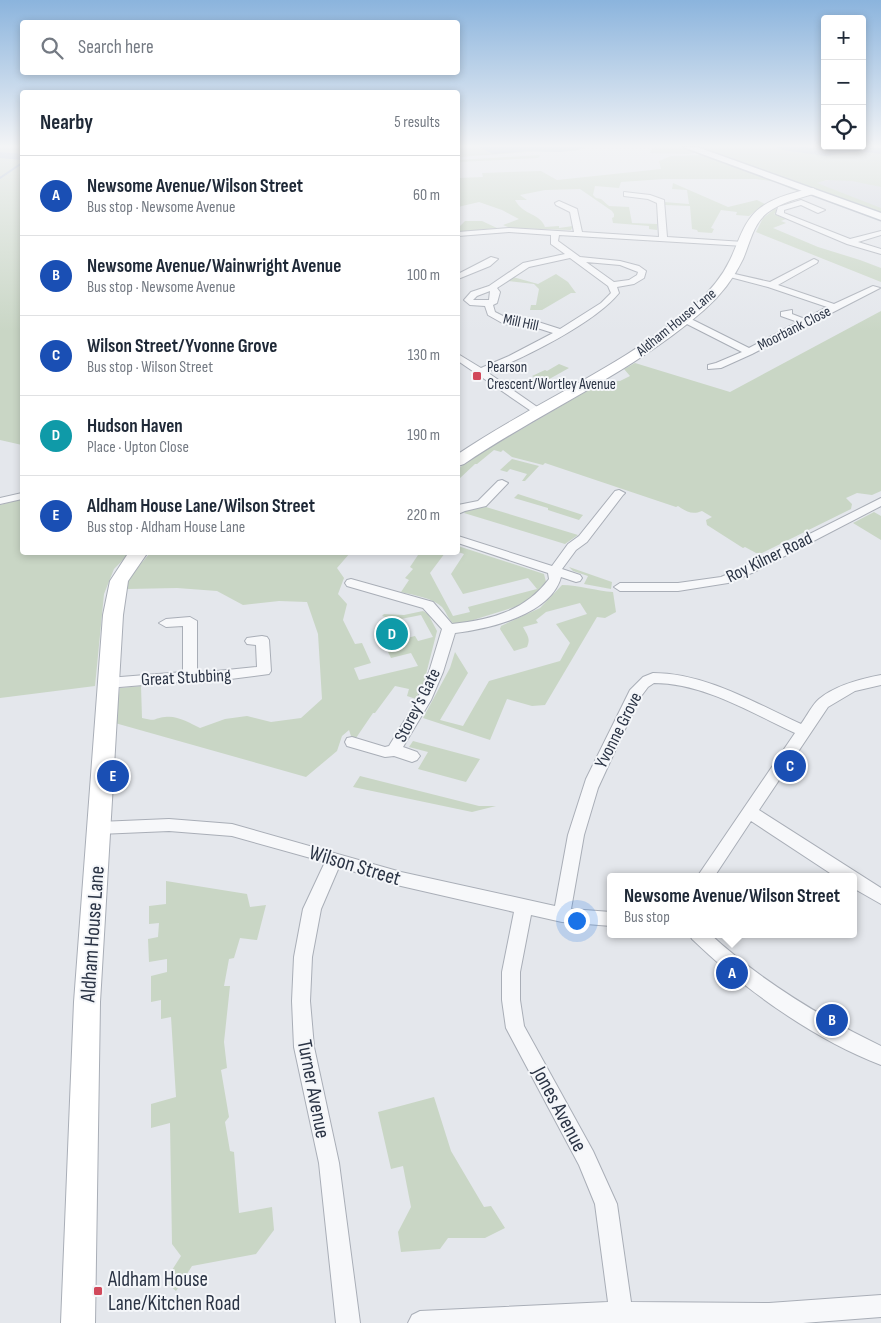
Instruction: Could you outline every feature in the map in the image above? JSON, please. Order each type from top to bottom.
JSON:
[{"type":"main road","points":[[859,209],[881,217]]},
{"type":"street","points":[[569,209],[574,211],[578,234]]},
{"type":"street","points":[[661,209],[663,239]]},
{"type":"street","name":"Aldham House Lane","points":[[460,460],[492,438],[620,365],[684,319],[714,293],[729,274],[755,219],[766,209]]},
{"type":"street","points":[[783,209],[780,214],[850,242],[881,252]]},
{"type":"street","points":[[460,234],[509,230],[744,244]]},
{"type":"street","points":[[480,372],[504,364],[561,332],[612,298],[614,293],[612,285],[554,242],[555,233]]},
{"type":"street","points":[[850,242],[881,233]]},
{"type":"street","name":"Mill Hill","points":[[492,288],[496,292],[496,296],[493,303],[489,305],[473,303],[468,300],[474,294],[492,288],[533,262],[575,258],[596,259],[637,268],[642,271],[641,276],[631,282],[612,285]]},
{"type":"street","points":[[771,285],[814,261]]},
{"type":"street","points":[[460,276],[492,263]]},
{"type":"street","points":[[506,269],[515,272]]},
{"type":"street","points":[[729,274],[771,285],[834,307]]},
{"type":"street","name":"Moorbank Close","points":[[711,367],[718,366],[749,352],[834,307],[876,288]]},
{"type":"street","name":"Mill Hill","points":[[489,305],[491,314],[507,322],[532,323],[561,332]]},
{"type":"street","points":[[788,312],[784,314],[805,322]]},
{"type":"street","points":[[684,319],[749,352]]},
{"type":"street","points":[[460,358],[538,411]]},
{"type":"street","points":[[460,509],[482,504],[502,483]]},
{"type":"street","points":[[351,583],[428,606],[437,613],[448,630],[469,627],[515,614],[530,606],[544,594],[555,579],[554,571],[572,547],[583,539],[614,506],[620,493]]},
{"type":"street","points":[[0,501],[20,496]]},
{"type":"street","name":"Roy Kilner Road","points":[[620,587],[678,587],[724,580],[750,569],[881,501]]},
{"type":"street","points":[[460,540],[576,578]]},
{"type":"street","name":"Aldham House Lane","points":[[78,1323],[88,1002],[108,683],[116,587],[125,569],[137,555]]},
{"type":"street","points":[[166,623],[190,621],[190,676]]},
{"type":"street","name":"Storey's Gate","points":[[352,742],[385,752],[394,750],[424,700],[436,672],[448,630]]},
{"type":"street","name":"Great Stubbing","points":[[108,683],[190,676],[199,678],[265,676],[262,640],[252,641]]},
{"type":"street","name":"Yvonne Grove","points":[[562,914],[569,863],[589,788],[639,687],[651,678],[672,678],[748,706],[803,731]]},
{"type":"street","points":[[708,873],[823,703],[843,690],[862,682],[881,680]]},
{"type":"street","points":[[394,750],[412,756]]},
{"type":"street","points":[[749,812],[844,873]]},
{"type":"street","name":"Wilson Street","points":[[98,828],[170,825],[232,830],[282,843],[401,880],[562,914],[607,919]]},
{"type":"street","name":"Turner Avenue","points":[[334,860],[312,908],[303,957],[301,1001],[304,1047],[329,1163],[348,1323]]},
{"type":"street","points":[[857,882],[881,897]]},
{"type":"street","name":"Jones Avenue","points":[[524,906],[511,972],[511,1000],[516,1028],[586,1158],[606,1204],[621,1314]]},
{"type":"street","points":[[703,938],[744,974],[800,1013],[881,1056]]},
{"type":"street","points":[[420,1323],[621,1314],[769,1314],[881,1306]]},
{"type":"green space","points":[[0,209],[20,209],[20,445],[0,440]]},
{"type":"green space","points":[[498,209],[523,209],[543,222],[545,227],[573,226],[571,230],[510,228],[503,225],[519,219]]},
{"type":"green space","points":[[609,209],[629,209],[632,223],[657,224],[657,230],[649,229],[649,226],[613,223],[612,218],[614,214]]},
{"type":"green space","points":[[690,209],[759,209],[749,216],[736,215],[737,212],[721,210],[711,228],[714,229],[712,233],[698,232],[692,229]]},
{"type":"green space","points":[[776,209],[777,212],[774,214],[786,219],[781,221],[786,223],[773,228],[818,247],[881,268],[881,282],[756,232],[763,218]]},
{"type":"green space","points":[[465,221],[482,221],[497,228],[460,232],[460,226]]},
{"type":"green space","points":[[556,274],[568,282],[576,293],[571,293],[542,310],[530,310],[531,305],[536,305],[539,289],[534,284],[507,281],[513,277],[538,284]]},
{"type":"green space","points":[[881,311],[881,491],[872,495],[857,493],[846,498],[852,504],[851,509],[762,553],[756,553],[745,547],[743,548],[707,525],[706,520],[712,517],[702,511],[690,512],[678,506],[676,507],[545,463],[543,465],[512,457],[503,450],[501,452],[494,450],[460,478],[460,467],[469,460],[604,381],[620,381],[630,376],[624,369],[635,363],[730,392]]},
{"type":"green space","points":[[559,364],[569,368],[544,382],[532,376],[545,370],[547,371]]},
{"type":"green space","points":[[512,459],[539,466],[525,481],[522,481],[527,474],[510,469],[507,472],[500,470]]},
{"type":"green space","points":[[518,494],[583,515],[579,520],[548,510],[548,508],[514,498]]},
{"type":"green space","points":[[20,500],[20,555],[128,555],[114,569],[104,594],[95,686],[0,698],[0,505]]},
{"type":"green space","points":[[486,507],[578,535],[565,544],[464,513],[467,510]]},
{"type":"green space","points":[[874,512],[881,516],[881,540],[853,523]]},
{"type":"green space","points":[[460,547],[544,574],[546,582],[530,600],[521,605],[457,625],[450,620],[442,607],[433,601],[401,592],[409,580],[405,578],[413,569],[410,567],[418,555],[444,555],[430,573],[453,616],[470,612],[468,607],[537,589],[528,578],[463,594],[451,574],[464,554],[460,553]]},
{"type":"green space","points":[[148,555],[348,555],[337,568],[344,578],[338,594],[347,604],[343,620],[355,644],[362,643],[371,663],[354,668],[359,680],[418,666],[411,653],[391,658],[387,650],[390,649],[387,643],[415,636],[418,641],[433,637],[421,615],[396,620],[382,616],[384,614],[404,615],[423,611],[428,614],[437,631],[423,686],[416,699],[407,696],[409,689],[395,686],[356,738],[351,736],[349,730],[342,736],[337,751],[306,777],[115,723],[120,688],[141,686],[142,718],[153,720],[174,717],[200,728],[225,719],[247,716],[271,722],[301,718],[322,699],[318,634],[307,602],[279,601],[243,605],[217,591],[177,588],[127,589],[128,579]]},
{"type":"green space","points":[[569,567],[612,582],[611,589],[584,584],[588,576],[573,571]]},
{"type":"green space","points":[[562,585],[613,592],[616,612],[605,618],[597,617],[545,705],[532,706],[507,699],[490,740],[423,718],[450,668],[455,652],[468,673],[440,720],[463,726],[489,681],[560,661],[570,643],[556,624],[587,614],[580,603],[546,612],[536,620],[538,623],[523,627],[529,639],[527,647],[514,651],[500,629],[501,626],[540,608]]},
{"type":"green space","points":[[413,741],[480,759],[466,782],[418,769],[428,752],[409,747]]},
{"type":"green space","points":[[360,776],[479,806],[496,806],[472,812],[353,787]]},
{"type":"green space","points":[[166,881],[247,894],[250,907],[266,905],[257,940],[240,938],[234,958],[229,959],[224,986],[230,986],[224,1042],[227,1068],[221,1070],[229,1117],[225,1122],[230,1151],[234,1152],[239,1213],[272,1207],[274,1230],[256,1254],[192,1266],[176,1291],[165,1281],[181,1256],[172,1244],[170,1123],[151,1128],[151,1104],[176,1097],[171,1017],[161,1019],[161,1000],[151,1002],[151,976],[167,972],[167,959],[149,962],[148,939],[158,937],[159,923],[149,924],[149,906],[166,904]]},
{"type":"green space","points":[[434,1097],[451,1151],[484,1207],[491,1206],[505,1228],[485,1238],[448,1238],[440,1249],[401,1252],[398,1232],[411,1207],[403,1166],[391,1169],[378,1112]]},
{"type":"place","name":"Pearson Crescent/Wortley Avenue","points":[[477,376]]},
{"type":"place","name":"Hudson Haven","points":[[392,634]]},
{"type":"place","name":"Wilson Street/Yvonne Grove","points":[[790,766]]},
{"type":"place","name":"Aldham House Lane/Wilson Street","points":[[113,776]]},
{"type":"place","name":"Newsome Avenue/Wilson Street","points":[[732,973]]},
{"type":"place","name":"Newsome Avenue/Wainwright Avenue","points":[[832,1020]]},
{"type":"place","name":"Aldham House Lane/Kitchen Road","points":[[98,1291]]}]
